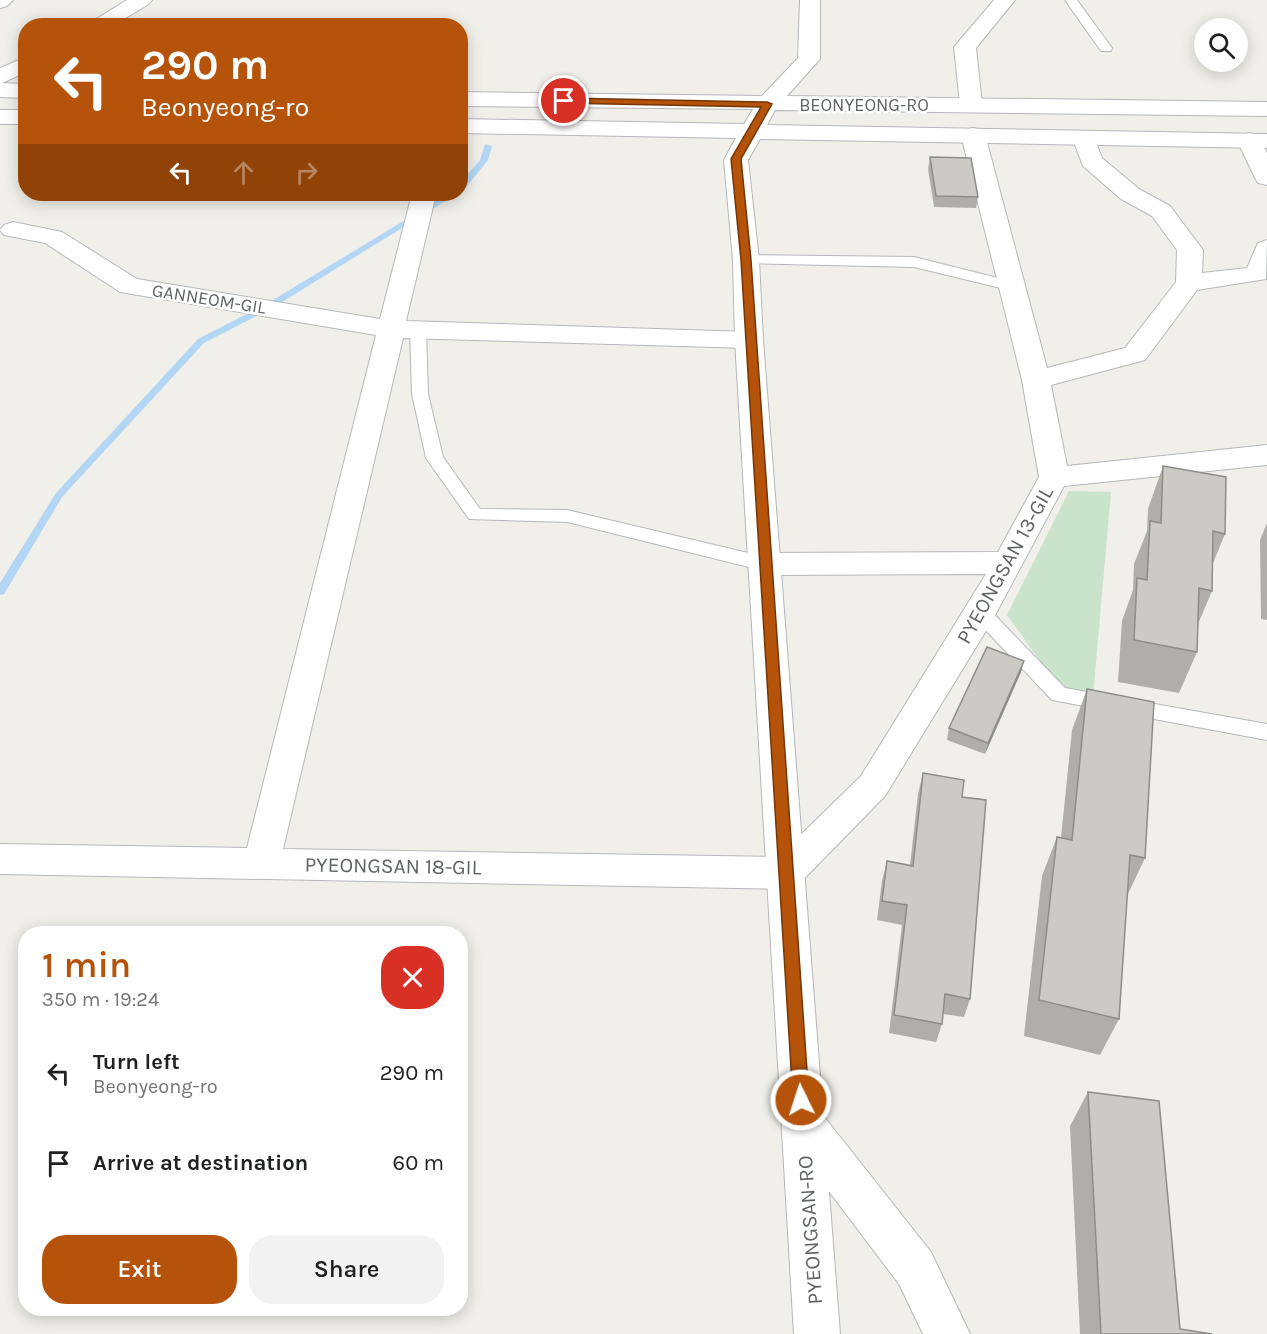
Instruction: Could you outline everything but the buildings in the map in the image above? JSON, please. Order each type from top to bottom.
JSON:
[{"type":"street","points":[[109,18],[142,0]]},
{"type":"street","name":"PYEONGSAN-RO","points":[[810,0],[809,59],[760,118],[736,159],[746,260],[749,340],[817,1334]]},
{"type":"street","points":[[971,104],[965,47],[1005,0]]},
{"type":"street","points":[[0,77],[18,67]]},
{"type":"street","points":[[0,90],[18,91]]},
{"type":"street","name":"BEONYEONG-RO","points":[[468,100],[760,118],[971,104],[1267,109]]},
{"type":"street","points":[[946,105],[923,112],[919,119],[929,129],[963,135]]},
{"type":"street","points":[[0,117],[18,117]]},
{"type":"street","points":[[468,126],[760,118],[963,135],[1258,141],[1266,175]]},
{"type":"street","name":"PYEONGSAN 13-GIL","points":[[786,873],[873,786],[981,613],[1054,477],[1036,380],[1013,286],[963,135]]},
{"type":"street","points":[[1036,380],[1135,354],[1189,283],[1190,250],[1161,211],[1130,194],[1091,161],[1084,137]]},
{"type":"street","points":[[261,864],[404,330],[415,235],[422,201]]},
{"type":"street","name":"GANNEOM-GIL","points":[[4,231],[53,237],[129,286],[404,330],[749,340]]},
{"type":"street","points":[[1189,283],[1257,274],[1267,248]]},
{"type":"street","points":[[1054,477],[1267,455]]},
{"type":"street","points":[[765,564],[1006,563]]},
{"type":"street","name":"PYEONGSAN 18-GIL","points":[[0,859],[786,873]]},
{"type":"street","points":[[802,1123],[915,1268],[947,1334]]},
{"type":"lane","points":[[1071,0],[1106,48]]},
{"type":"lane","points":[[746,260],[914,262],[1013,286]]},
{"type":"lane","points":[[404,330],[435,458],[475,514],[567,516],[765,564]]},
{"type":"lane","points":[[981,613],[1059,695],[1267,732]]},
{"type":"green space","points":[[1069,491],[1111,492],[1093,696],[1060,689],[1007,615]]},
{"type":"waterway","points":[[468,179],[484,160],[488,146]]},
{"type":"waterway","points":[[0,591],[59,495],[201,341],[271,305],[442,201]]},
{"type":"route","points":[[564,101],[767,104],[736,159],[746,260],[749,340],[801,1100]]}]
